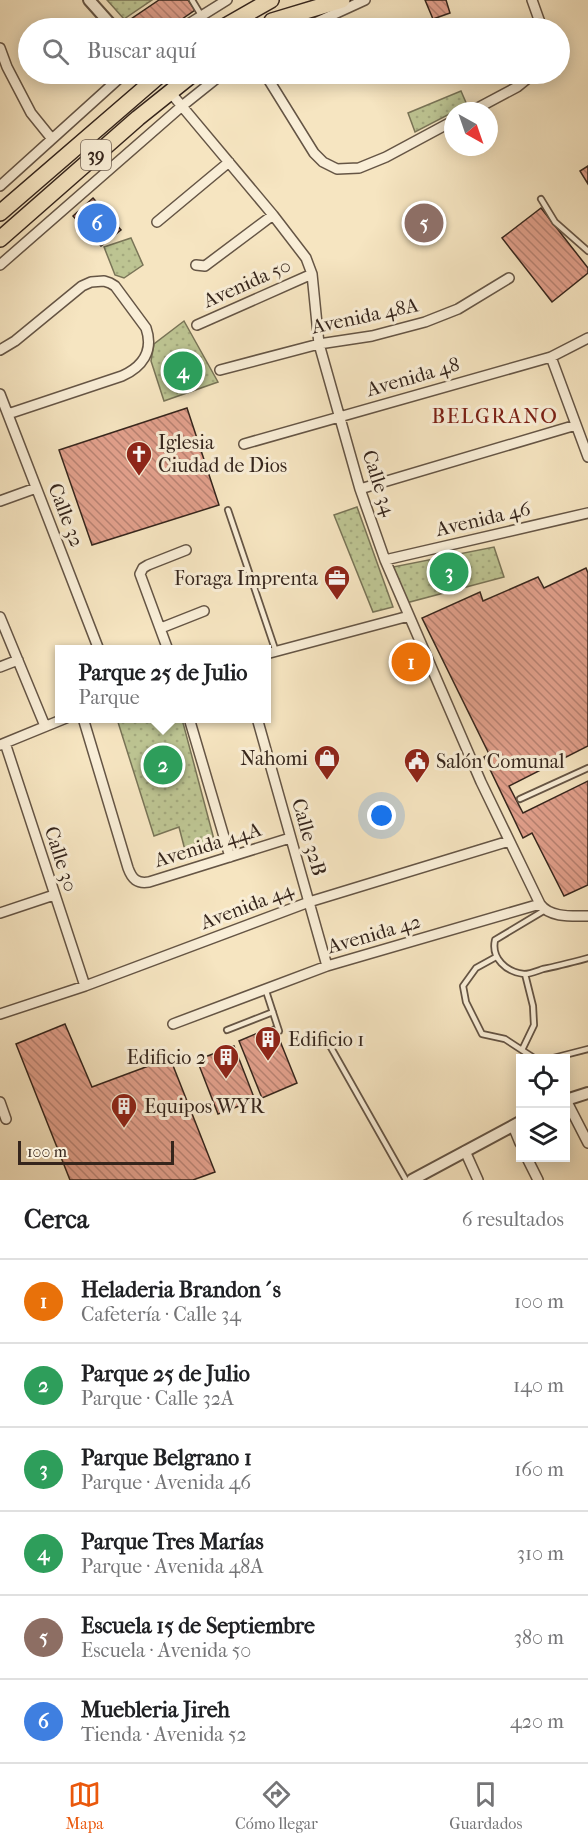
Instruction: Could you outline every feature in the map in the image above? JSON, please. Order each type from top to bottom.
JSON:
[{"type":"highway","points":[[240,18],[272,0]]},
{"type":"highway","points":[[279,18],[316,0]]},
{"type":"highway","points":[[287,18],[342,0]]},
{"type":"highway","name":"39","points":[[0,213],[147,84]]},
{"type":"highway","name":"39","points":[[0,239],[180,84]]},
{"type":"street","points":[[89,0],[105,18]]},
{"type":"street","points":[[197,18],[227,0]]},
{"type":"street","points":[[326,18],[365,0]]},
{"type":"street","points":[[532,0],[538,18]]},
{"type":"street","points":[[0,48],[31,112],[52,139]]},
{"type":"street","points":[[0,186],[113,84]]},
{"type":"street","points":[[0,265],[210,84]]},
{"type":"street","points":[[271,84],[314,153],[330,166],[345,170],[359,168],[386,157],[444,126]]},
{"type":"street","points":[[489,102],[521,84]]},
{"type":"street","name":"Calle 34","points":[[170,92],[305,255],[312,274],[320,344],[339,417],[360,489],[385,561],[481,782],[542,907]]},
{"type":"street","points":[[157,222],[229,162]]},
{"type":"street","points":[[196,265],[205,266],[273,215]]},
{"type":"street","name":"Avenida 50","points":[[197,325],[312,274]]},
{"type":"street","name":"Avenida 48A","points":[[220,370],[320,344],[372,336],[425,322],[464,306],[509,278]]},
{"type":"street","points":[[0,350],[15,341],[77,289],[91,282],[104,281],[115,286],[146,328],[148,338],[146,354],[137,368],[122,376],[8,414]]},
{"type":"street","name":"Avenida 48","points":[[244,444],[551,357],[588,338]]},
{"type":"street","points":[[551,357],[588,457]]},
{"type":"street","name":"Calle 32","points":[[0,394],[97,645]]},
{"type":"street","points":[[360,489],[576,424]]},
{"type":"street","points":[[0,501],[36,488]]},
{"type":"street","name":"Avenida 46","points":[[385,561],[588,513]]},
{"type":"street","points":[[166,645],[140,577],[143,568],[152,562],[186,550]]},
{"type":"street","points":[[161,628],[204,611]]},
{"type":"street","points":[[271,653],[409,616]]},
{"type":"street","points":[[0,617],[45,726]]},
{"type":"street","points":[[0,667],[18,660]]},
{"type":"street","points":[[2,744],[55,722]]},
{"type":"street","name":"Avenida 44A","points":[[84,723],[128,868],[137,881],[149,882],[290,838]]},
{"type":"street","points":[[190,723],[230,857]]},
{"type":"street","name":"Calle 32B","points":[[257,723],[327,966]]},
{"type":"street","name":"Calle 30","points":[[2,744],[85,986]]},
{"type":"street","name":"Avenida 44","points":[[0,1014],[85,986],[309,902],[509,841]]},
{"type":"street","points":[[0,913],[54,895]]},
{"type":"street","name":"Avenida 42","points":[[173,1024],[327,966],[542,907],[556,914],[588,916]]},
{"type":"street","points":[[570,1099],[588,1093]]},
{"type":"street","points":[[0,1102],[6,1119]]},
{"type":"street","points":[[570,1108],[588,1143]]},
{"type":"street","points":[[412,1180],[516,1125]]},
{"type":"street","points":[[465,1151],[478,1180]]},
{"type":"street","points":[[529,1162],[538,1180]]},
{"type":"lane","points":[[192,0],[201,15]]},
{"type":"lane","points":[[541,199],[555,222],[588,251]]},
{"type":"lane","points":[[228,510],[269,645]]},
{"type":"lane","points":[[520,799],[588,768]]},
{"type":"lane","points":[[542,907],[495,940],[493,948],[496,957],[509,969],[525,974],[588,958]]},
{"type":"lane","points":[[496,957],[476,969],[463,986],[466,1002],[482,1034],[505,1039],[527,1054]]},
{"type":"lane","points":[[522,1050],[534,1025],[533,1006],[525,974]]},
{"type":"lane","points":[[265,988],[279,1031]]},
{"type":"lane","points":[[227,1030],[273,1012]]},
{"type":"lane","points":[[325,1037],[406,1180]]},
{"type":"lane","points":[[570,1054],[588,1049]]},
{"type":"green space","points":[[107,0],[152,0],[125,18]]},
{"type":"green space","points":[[461,91],[466,102],[444,102],[444,117],[415,132],[408,113]]},
{"type":"green space","points":[[131,238],[143,265],[124,278],[115,275],[104,247]]},
{"type":"green space","points":[[184,321],[218,382],[164,401],[151,361],[154,344]]},
{"type":"green space","points":[[357,507],[393,607],[373,612],[334,515]]},
{"type":"green space","points":[[494,547],[504,577],[406,603],[393,567]]},
{"type":"green space","points":[[118,723],[183,723],[216,847],[187,858],[179,827],[154,836]]},
{"type":"building","points":[[159,0],[188,0],[195,10],[183,18],[132,18]]},
{"type":"building","points":[[425,0],[446,0],[450,13],[433,18]]},
{"type":"building","points":[[588,166],[588,184],[580,171]]},
{"type":"building","points":[[93,198],[121,230],[101,246],[73,216]]},
{"type":"building","points":[[541,208],[588,268],[588,273],[552,302],[502,238]]},
{"type":"building","name":"Iglesia Ciudad de Dios","points":[[187,408],[219,505],[92,545],[59,450]]},
{"type":"building","points":[[586,568],[588,573],[588,746],[509,786],[523,813],[588,781],[588,885],[564,896],[532,833],[523,838],[484,757],[489,754],[422,618],[480,592],[483,601],[538,577],[544,588]]},
{"type":"building","name":"Equipos WYR","points":[[65,1024],[92,1087],[170,1058],[215,1172],[193,1180],[70,1180],[16,1044]]},
{"type":"building","name":"Edificio 1","points":[[274,1026],[297,1083],[262,1098],[239,1041]]},
{"type":"building","name":"Edificio 2","points":[[234,1046],[255,1100],[218,1114],[197,1060]]},
{"type":"place","name":"Muebleria Jireh","points":[[97,223]]},
{"type":"place","name":"Escuela 15 de Septiembre","points":[[424,223]]},
{"type":"place","name":"Parque Tres Marías","points":[[183,371]]},
{"type":"place","name":"Iglesia Ciudad de Dios","points":[[139,477]]},
{"type":"place","name":"Parque Belgrano 1","points":[[449,572]]},
{"type":"place","name":"Foraga Imprenta","points":[[337,601]]},
{"type":"place","name":"Heladeria Brandon´s","points":[[411,662]]},
{"type":"place","name":"Parque 25 de Julio","points":[[163,765]]},
{"type":"place","name":"Nahomi","points":[[327,781]]},
{"type":"place","name":"Salón Comunal","points":[[417,784]]},
{"type":"place","name":"Edificio 1","points":[[268,1062]]},
{"type":"place","name":"Edificio 2","points":[[226,1080]]},
{"type":"place","name":"Equipos WYR","points":[[124,1129]]},
{"type":"district","name":"BELGRANO","points":[[495,416]]}]
